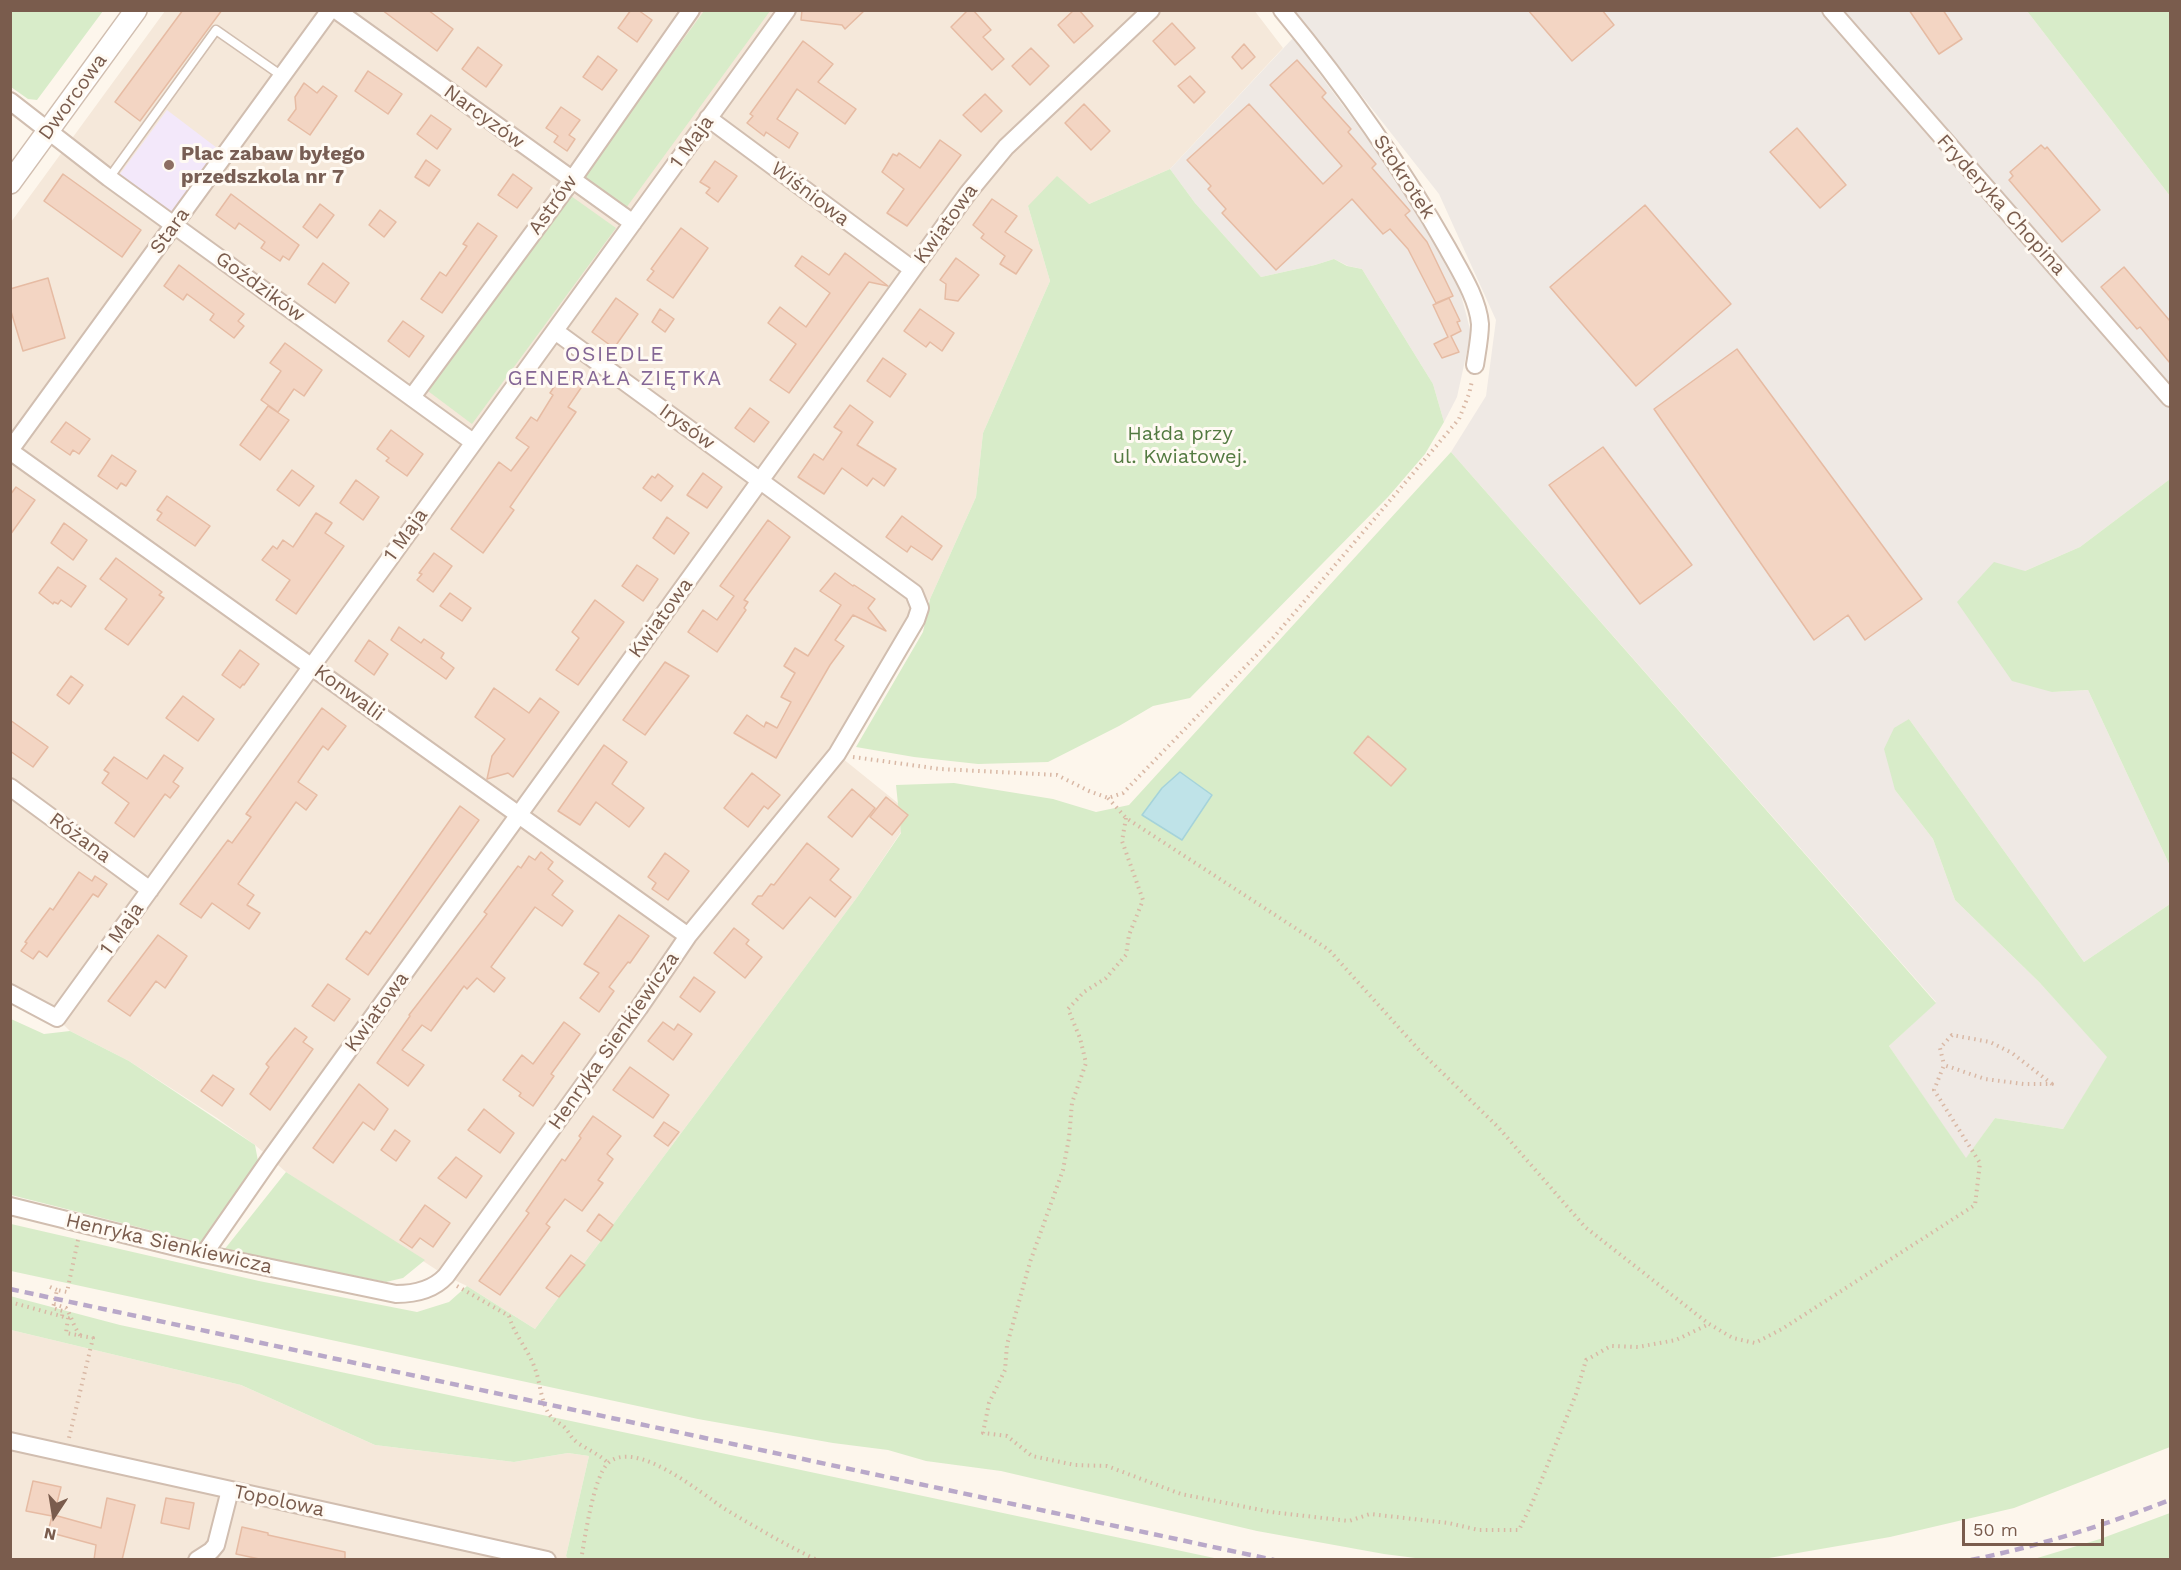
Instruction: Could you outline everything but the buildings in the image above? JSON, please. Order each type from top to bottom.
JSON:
[{"type":"street","name":"Dworcowa","points":[[10,183],[136,10]]},
{"type":"street","name":"Stara","points":[[10,451],[330,10]]},
{"type":"street","name":"Narcyzów","points":[[336,10],[633,223]]},
{"type":"street","name":"Astrów","points":[[412,397],[572,180],[691,10]]},
{"type":"street","name":"1 Maja","points":[[10,993],[57,1018],[787,10]]},
{"type":"street","name":"Kwiatowa","points":[[204,1254],[968,193],[1006,147],[1151,10]]},
{"type":"street","name":"Stokrotek","points":[[1282,10],[1373,129],[1417,194],[1459,269],[1474,300],[1480,324],[1475,365]]},
{"type":"street","name":"Fryderyka Chopina","points":[[1831,10],[2170,398]]},
{"type":"street","name":"Goździków","points":[[10,101],[109,178],[473,442]]},
{"type":"street","name":"Wiśniowa","points":[[708,118],[912,269]]},
{"type":"street","name":"Irysów","points":[[555,331],[760,481]]},
{"type":"street","name":"Konwalii","points":[[10,451],[688,936]]},
{"type":"street","name":"Henryka Sienkiewicza","points":[[10,1206],[204,1254],[396,1294],[413,1294],[443,1280],[639,1008],[688,936],[837,754],[916,620],[920,608],[914,593],[760,481]]},
{"type":"street","name":"Różana","points":[[10,788],[150,890]]},
{"type":"street","name":"Topolowa","points":[[10,1441],[547,1560]]},
{"type":"street","points":[[197,1560],[216,1545],[230,1490]]},
{"type":"lane","points":[[109,178],[216,30],[282,76]]},
{"type":"path","points":[[1108,798],[1123,793],[1207,708],[1273,638],[1386,506],[1459,419],[1469,394],[1475,365]]},
{"type":"path","points":[[837,754],[940,769],[1057,775],[1089,792],[1108,798],[1126,818],[1329,950],[1419,1050],[1498,1127],[1585,1227],[1709,1324],[1733,1338],[1755,1343],[1782,1329],[1975,1205],[1980,1163],[1934,1090],[1944,1065],[1940,1048],[1952,1035],[1990,1042],[2012,1053],[2052,1084],[2024,1084],[1985,1079],[1944,1065]]},
{"type":"path","points":[[1126,818],[1122,841],[1143,900],[1130,935],[1126,955],[1106,978],[1084,992],[1068,1009],[1080,1038],[1086,1063],[1072,1103],[1070,1138],[1063,1170],[1027,1271],[1007,1345],[1005,1370],[989,1403],[983,1433],[1007,1436],[1032,1456],[1075,1465],[1107,1466],[1181,1494],[1271,1512],[1349,1521],[1370,1514],[1448,1523],[1479,1530],[1519,1530],[1576,1394],[1586,1360],[1611,1346],[1638,1347],[1676,1340],[1709,1324]]},
{"type":"path","points":[[50,1287],[67,1292],[81,1224]]},
{"type":"path","points":[[443,1280],[509,1316],[512,1327],[525,1346],[534,1366],[540,1382],[545,1409],[553,1420],[561,1424],[578,1443],[609,1463]]},
{"type":"path","points":[[57,1290],[53,1308],[63,1311],[62,1316]]},
{"type":"path","points":[[10,1302],[68,1318],[66,1333],[93,1338],[65,1453]]},
{"type":"path","points":[[54,1304],[66,1308],[75,1329],[82,1336]]},
{"type":"path","points":[[581,1560],[594,1494],[609,1463],[618,1458],[629,1458],[657,1465],[675,1473],[724,1508],[817,1560]]},
{"type":"shaded area","points":[[1254,10],[1283,48],[1170,169],[1089,204],[1028,206],[1050,281],[983,433],[976,497],[930,599],[827,751],[837,754],[899,804],[901,832],[858,896],[535,1329],[467,1286],[446,1276],[286,1172],[255,1145],[217,1118],[129,1061],[70,1031],[57,1018],[11,988],[11,222],[165,11]]},
{"type":"shaded area","points":[[1295,11],[2027,11],[2170,196],[2170,479],[2080,547],[2025,571],[2052,692],[2088,690],[2170,866],[2170,904],[2084,962],[1909,719],[1895,790],[1933,839],[1955,900],[2039,982],[2108,1057],[2063,1129],[1995,1118],[1966,1159],[1889,1046],[1936,1002],[1451,452],[1486,396],[1496,320],[1439,194]]},
{"type":"shaded area","points":[[1293,38],[1397,179],[1460,291],[1471,333],[1457,397],[1444,422],[1433,384],[1362,269],[1348,266],[1334,259],[1261,277],[1195,203],[1170,169]]},
{"type":"shaded area","name":"Plac zabaw byłego przedszkola nr 7","points":[[167,110],[221,151],[173,218],[117,178]]},
{"type":"shaded area","points":[[11,1330],[241,1385],[375,1445],[514,1462],[568,1453],[589,1456],[566,1556],[568,1559],[11,1560]]},
{"type":"green space","points":[[11,10],[103,11],[37,100],[28,99],[11,87]]},
{"type":"green space","points":[[704,11],[770,11],[626,208],[583,176]]},
{"type":"green space","points":[[2027,11],[2170,11],[2170,196]]},
{"type":"green space","name":"Hałda przy ul. Kwiatowej.","points":[[1170,169],[1195,203],[1261,277],[1334,259],[1347,266],[1362,269],[1433,384],[1444,422],[1425,454],[1388,497],[1190,698],[1153,706],[1048,762],[978,764],[914,757],[856,747],[923,632],[930,599],[976,497],[983,433],[1050,281],[1028,206],[1057,176],[1089,204]]},
{"type":"green space","points":[[571,196],[616,228],[472,424],[428,391]]},
{"type":"green space","points":[[1451,452],[1936,1003],[1889,1046],[1966,1158],[1995,1118],[2063,1129],[2107,1057],[2039,982],[1955,900],[1933,839],[1895,790],[1884,749],[1894,728],[1909,719],[2084,962],[2170,904],[2170,1447],[2014,1508],[1890,1537],[1763,1559],[1431,1560],[1384,1554],[1257,1531],[1001,1471],[926,1461],[888,1450],[833,1443],[698,1419],[11,1271],[11,1224],[259,1281],[417,1312],[449,1302],[467,1286],[535,1329],[858,896],[901,833],[896,785],[954,783],[1053,799],[1096,812],[1129,805]]},
{"type":"green space","points":[[2170,479],[2170,866],[2088,690],[2052,692],[2012,681],[1957,602],[1994,562],[2025,571],[2080,547]]},
{"type":"green space","points":[[11,1019],[44,1034],[70,1031],[129,1061],[255,1145],[258,1161],[201,1243],[11,1195]]},
{"type":"green space","points":[[286,1172],[425,1260],[403,1278],[386,1282],[224,1250]]},
{"type":"green space","points":[[10,1296],[120,1325],[1219,1559],[568,1559],[566,1556],[589,1456],[568,1453],[514,1462],[375,1445],[241,1385],[11,1330]]},
{"type":"green space","points":[[2170,1513],[2170,1559],[2034,1559],[2100,1539]]},
{"type":"water","points":[[1180,772],[1212,795],[1182,840],[1142,815],[1162,788]]},
{"type":"railway","points":[[10,1289],[1274,1560]]},
{"type":"railway","points":[[1971,1560],[2072,1534],[2170,1500]]},
{"type":"place","name":"Plac zabaw byłego przedszkola nr 7","points":[[169,165]]},
{"type":"district","name":"OSIEDLE GENERAŁA ZIĘTKA","points":[[615,367]]}]
